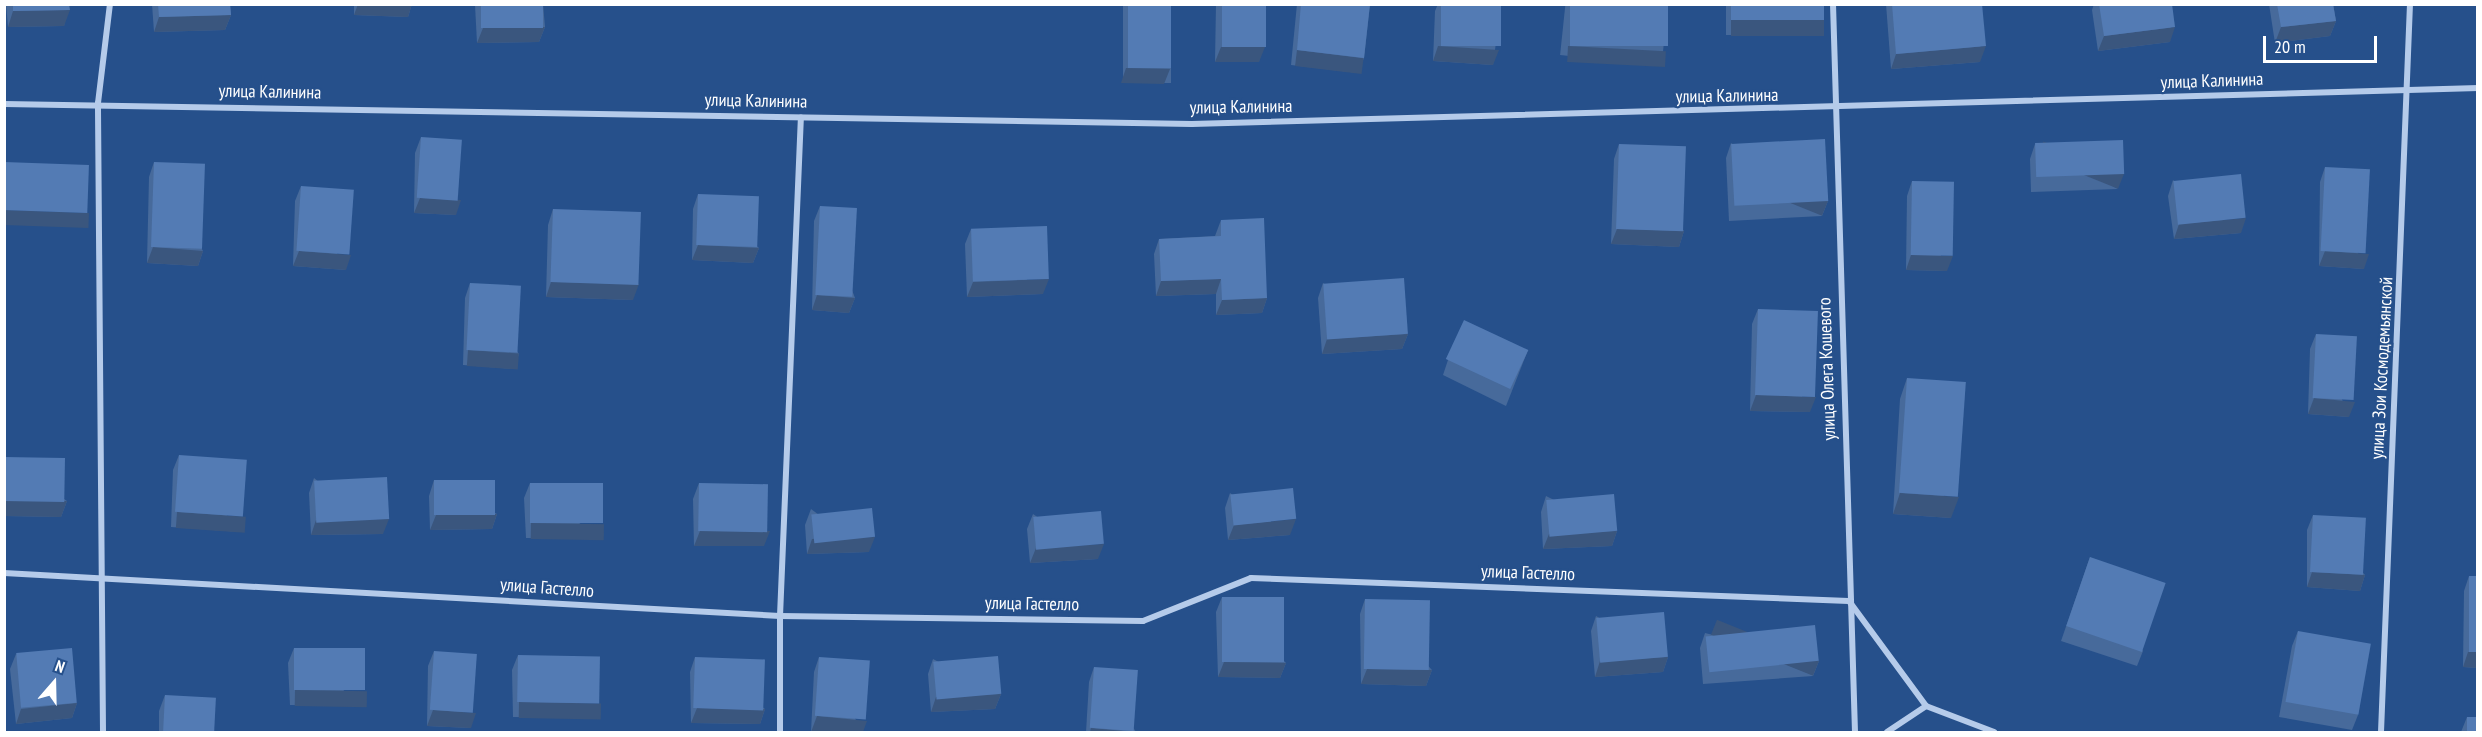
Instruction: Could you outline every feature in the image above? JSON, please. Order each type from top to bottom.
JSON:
[{"type":"street","points":[[103,732],[98,103],[110,4]]},
{"type":"street","name":"улица Олега Кошевого","points":[[1833,4],[1834,109],[1849,601],[1856,732]]},
{"type":"street","name":"улица Зои Космодемьянской","points":[[2381,732],[2410,90],[2410,4]]},
{"type":"street","name":"улица Калинина","points":[[4,104],[98,103],[1192,124],[1834,109],[2478,88]]},
{"type":"street","points":[[780,732],[780,616],[801,117]]},
{"type":"street","name":"улица Гастелло","points":[[4,573],[101,576],[780,616],[1143,621],[1251,578],[1849,601]]},
{"type":"street","points":[[1849,601],[1926,706],[1994,732]]},
{"type":"street","points":[[1887,732],[1926,706]]},
{"type":"building","points":[[13,4],[69,4],[70,10],[13,11]]},
{"type":"building","points":[[158,4],[230,4],[231,15],[159,17]]},
{"type":"building","points":[[481,4],[543,4],[543,28],[481,28]]},
{"type":"building","points":[[1128,4],[1171,4],[1171,68],[1128,68]]},
{"type":"building","points":[[1222,4],[1266,4],[1266,47],[1222,47]]},
{"type":"building","points":[[1301,4],[1370,4],[1364,58],[1297,50]]},
{"type":"building","points":[[1441,4],[1501,4],[1501,46],[1441,46]]},
{"type":"building","points":[[1570,4],[1668,4],[1668,46],[1570,46]]},
{"type":"building","points":[[1731,4],[1824,4],[1824,20],[1731,20]]},
{"type":"building","points":[[1892,4],[1982,4],[1986,46],[1896,54]]},
{"type":"building","points":[[2099,4],[2172,4],[2175,27],[2104,36]]},
{"type":"building","points":[[2277,4],[2333,4],[2336,21],[2281,27]]},
{"type":"building","points":[[421,137],[462,140],[458,201],[417,198]]},
{"type":"building","points":[[1825,139],[1828,201],[1734,206],[1731,144]]},
{"type":"building","points":[[2123,140],[2124,174],[2036,177],[2035,143]]},
{"type":"building","points":[[1619,144],[1686,146],[1683,231],[1616,229]]},
{"type":"building","points":[[4,162],[89,165],[87,213],[4,210]]},
{"type":"building","points":[[154,162],[205,164],[202,249],[151,247]]},
{"type":"building","points":[[2325,167],[2370,169],[2366,253],[2321,251]]},
{"type":"building","points":[[2241,174],[2246,218],[2178,225],[2173,181]]},
{"type":"building","points":[[1912,181],[1954,182],[1953,256],[1911,255]]},
{"type":"building","points":[[301,186],[354,190],[349,255],[296,251]]},
{"type":"building","points":[[698,194],[759,196],[757,247],[696,245]]},
{"type":"building","points":[[820,206],[857,208],[852,297],[815,295]]},
{"type":"building","points":[[553,209],[641,212],[638,285],[550,282]]},
{"type":"building","points":[[1264,218],[1267,298],[1222,300],[1221,279],[1161,281],[1159,239],[1221,236],[1221,220]]},
{"type":"building","points":[[1047,226],[1049,279],[973,282],[971,229]]},
{"type":"building","points":[[1404,278],[1408,334],[1327,340],[1323,284]]},
{"type":"building","points":[[470,283],[521,286],[517,353],[466,350]]},
{"type":"building","points":[[1758,309],[1818,311],[1815,397],[1755,395]]},
{"type":"building","points":[[1464,320],[1528,350],[1510,389],[1446,359]]},
{"type":"building","points":[[2316,334],[2357,336],[2354,400],[2313,398]]},
{"type":"building","points":[[1907,378],[1966,382],[1958,497],[1899,493]]},
{"type":"building","points":[[179,455],[247,460],[243,517],[175,512]]},
{"type":"building","points":[[4,457],[65,458],[64,502],[4,501]]},
{"type":"building","points":[[387,477],[389,519],[316,523],[314,481]]},
{"type":"building","points":[[434,480],[495,480],[495,515],[434,515]]},
{"type":"building","points":[[530,483],[603,483],[603,523],[530,523]]},
{"type":"building","points":[[699,483],[768,484],[767,532],[698,531]]},
{"type":"building","points":[[1293,488],[1296,519],[1234,525],[1230,495]]},
{"type":"building","points":[[1614,494],[1617,531],[1549,537],[1546,500]]},
{"type":"building","points":[[872,508],[875,537],[814,543],[811,514]]},
{"type":"building","points":[[1101,511],[1104,544],[1036,550],[1033,517]]},
{"type":"building","points":[[2313,515],[2366,518],[2363,575],[2310,572]]},
{"type":"building","points":[[2090,557],[2166,583],[2142,652],[2066,626]]},
{"type":"building","points":[[2469,576],[2478,576],[2478,652],[2469,652]]},
{"type":"building","points":[[1222,597],[1284,597],[1284,662],[1222,662]]},
{"type":"building","points":[[1365,599],[1430,600],[1429,670],[1364,669]]},
{"type":"building","points":[[1664,612],[1668,657],[1600,663],[1596,618]]},
{"type":"building","points":[[1815,625],[1819,661],[1709,672],[1706,636]]},
{"type":"building","points":[[2298,631],[2371,644],[2358,715],[2285,702]]},
{"type":"building","points":[[72,648],[77,703],[21,708],[16,653]]},
{"type":"building","points":[[294,648],[365,648],[365,690],[294,690]]},
{"type":"building","points":[[434,651],[477,654],[473,713],[430,710]]},
{"type":"building","points":[[518,655],[600,656],[599,703],[517,702]]},
{"type":"building","points":[[998,656],[1001,694],[937,700],[933,662]]},
{"type":"building","points":[[695,657],[765,659],[763,710],[693,708]]},
{"type":"building","points":[[819,657],[870,661],[866,719],[815,716]]},
{"type":"building","points":[[1094,667],[1138,670],[1134,731],[1090,728]]},
{"type":"building","points":[[165,695],[216,698],[214,732],[163,732]]},
{"type":"building","points":[[2467,717],[2478,717],[2478,732],[2467,732]]}]
